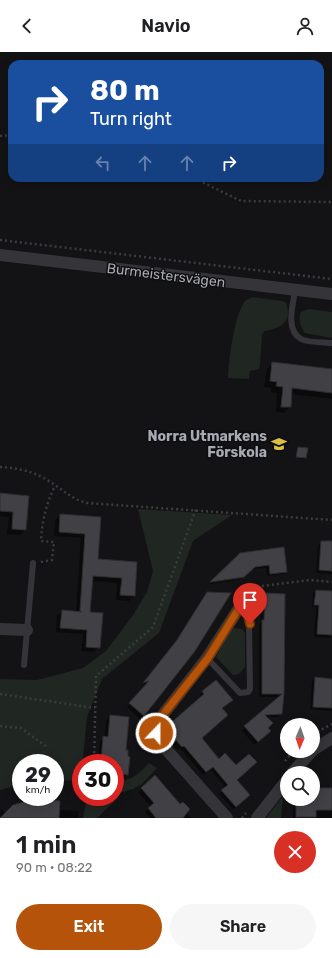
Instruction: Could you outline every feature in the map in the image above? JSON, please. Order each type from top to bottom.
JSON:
[{"type":"street","name":"Burmeistersvägen","points":[[0,255],[332,294]]},
{"type":"street","points":[[227,818],[157,739],[156,733],[158,721],[208,658],[241,605]]},
{"type":"street","points":[[0,629],[27,630]]},
{"type":"street","points":[[320,745],[332,738]]},
{"type":"street","points":[[298,766],[305,758]]},
{"type":"street","points":[[257,818],[280,789]]},
{"type":"lane","points":[[295,290],[291,323],[294,332],[302,340],[332,343]]},
{"type":"lane","points":[[24,665],[32,563]]},
{"type":"lane","points":[[208,658],[240,693],[248,692],[250,689],[250,624],[248,616],[241,605]]},
{"type":"path","points":[[202,182],[241,201],[332,202]]},
{"type":"path","points":[[0,240],[332,279]]},
{"type":"path","points":[[0,467],[17,468],[36,474],[74,499],[87,503],[196,509],[332,520]]},
{"type":"path","points":[[32,563],[52,560],[54,542],[41,540],[41,535],[44,514],[55,486]]},
{"type":"path","points":[[94,754],[96,676],[153,627],[196,509]]},
{"type":"path","points":[[241,605],[246,593],[254,587],[310,580],[332,582]]},
{"type":"path","points":[[0,694],[95,708]]},
{"type":"path","points":[[0,726],[21,728],[47,747]]},
{"type":"shaded area","points":[[253,297],[282,301],[286,303],[288,315],[284,323],[280,326],[264,331],[262,335],[259,369],[250,371],[249,379],[228,378],[231,349],[238,317],[245,301]]},
{"type":"shaded area","points":[[309,309],[332,312],[332,338],[305,333],[300,323],[300,315],[301,312]]},
{"type":"shaded area","points":[[138,509],[232,515],[193,541],[159,633],[102,679],[87,717],[83,754],[72,754],[72,781],[64,780],[64,754],[12,754],[12,787],[0,790],[0,679],[37,680],[83,668],[106,651],[133,615],[147,592],[153,571]]},
{"type":"shaded area","points":[[234,628],[242,629],[245,633],[245,667],[239,674],[233,675],[216,657],[229,631]]},
{"type":"shaded area","points":[[149,763],[157,768],[142,784],[124,792],[124,780],[142,771]]},
{"type":"shaded area","points":[[280,800],[280,806],[282,806],[281,818],[266,818]]},
{"type":"shaded area","points":[[85,806],[110,806],[97,818],[83,818]]},
{"type":"building","points":[[272,362],[332,369],[332,393],[292,388],[291,407],[281,407],[283,387],[276,386],[277,382],[270,381]]},
{"type":"building","points":[[298,447],[308,448],[306,458],[296,457]]},
{"type":"building","points":[[0,493],[29,496],[26,530],[12,529],[13,512],[0,511]]},
{"type":"building","points":[[60,514],[101,517],[98,559],[137,562],[135,596],[120,595],[122,578],[93,576],[90,612],[103,613],[100,648],[86,647],[87,630],[60,628],[62,610],[82,612],[80,611],[85,534],[59,532]]},
{"type":"building","points":[[321,541],[332,541],[332,571],[319,570]]},
{"type":"building","points":[[284,547],[287,572],[270,574],[269,565],[255,567],[244,577],[210,582],[240,553]]},
{"type":"building","points":[[316,590],[332,591],[332,635],[317,634],[319,605],[314,605]]},
{"type":"building","points":[[207,592],[231,593],[195,651],[144,716],[129,703],[149,681],[143,683],[177,640]]},
{"type":"building","points":[[265,593],[285,594],[284,694],[282,714],[265,715],[273,723],[268,728],[271,731],[258,742],[244,726],[282,694],[262,694],[262,620],[264,620]]},
{"type":"building","points":[[315,677],[332,679],[332,708],[313,707]]},
{"type":"building","points":[[216,680],[233,700],[222,708],[228,715],[202,738],[219,759],[225,753],[236,765],[249,754],[257,762],[237,780],[250,795],[236,807],[221,790],[228,785],[213,767],[206,772],[184,746],[182,747],[165,728],[204,694],[202,691]]},
{"type":"building","points":[[110,715],[129,717],[126,750],[128,750],[128,756],[130,757],[128,775],[124,774],[124,754],[102,754],[103,736],[108,737]]},
{"type":"building","points":[[155,775],[180,804],[183,802],[190,809],[183,818],[156,818],[148,808],[154,803],[141,788]]},
{"type":"building","points":[[320,788],[332,788],[332,810],[316,810],[316,817],[296,817],[296,806],[320,806]]},
{"type":"building","points":[[12,806],[60,806],[59,818],[0,818]]},
{"type":"place","name":"Norra Utmarkens Förskola","points":[[279,444]]},
{"type":"route","points":[[156,733],[158,721],[208,658],[241,605],[248,616],[250,624]]}]
